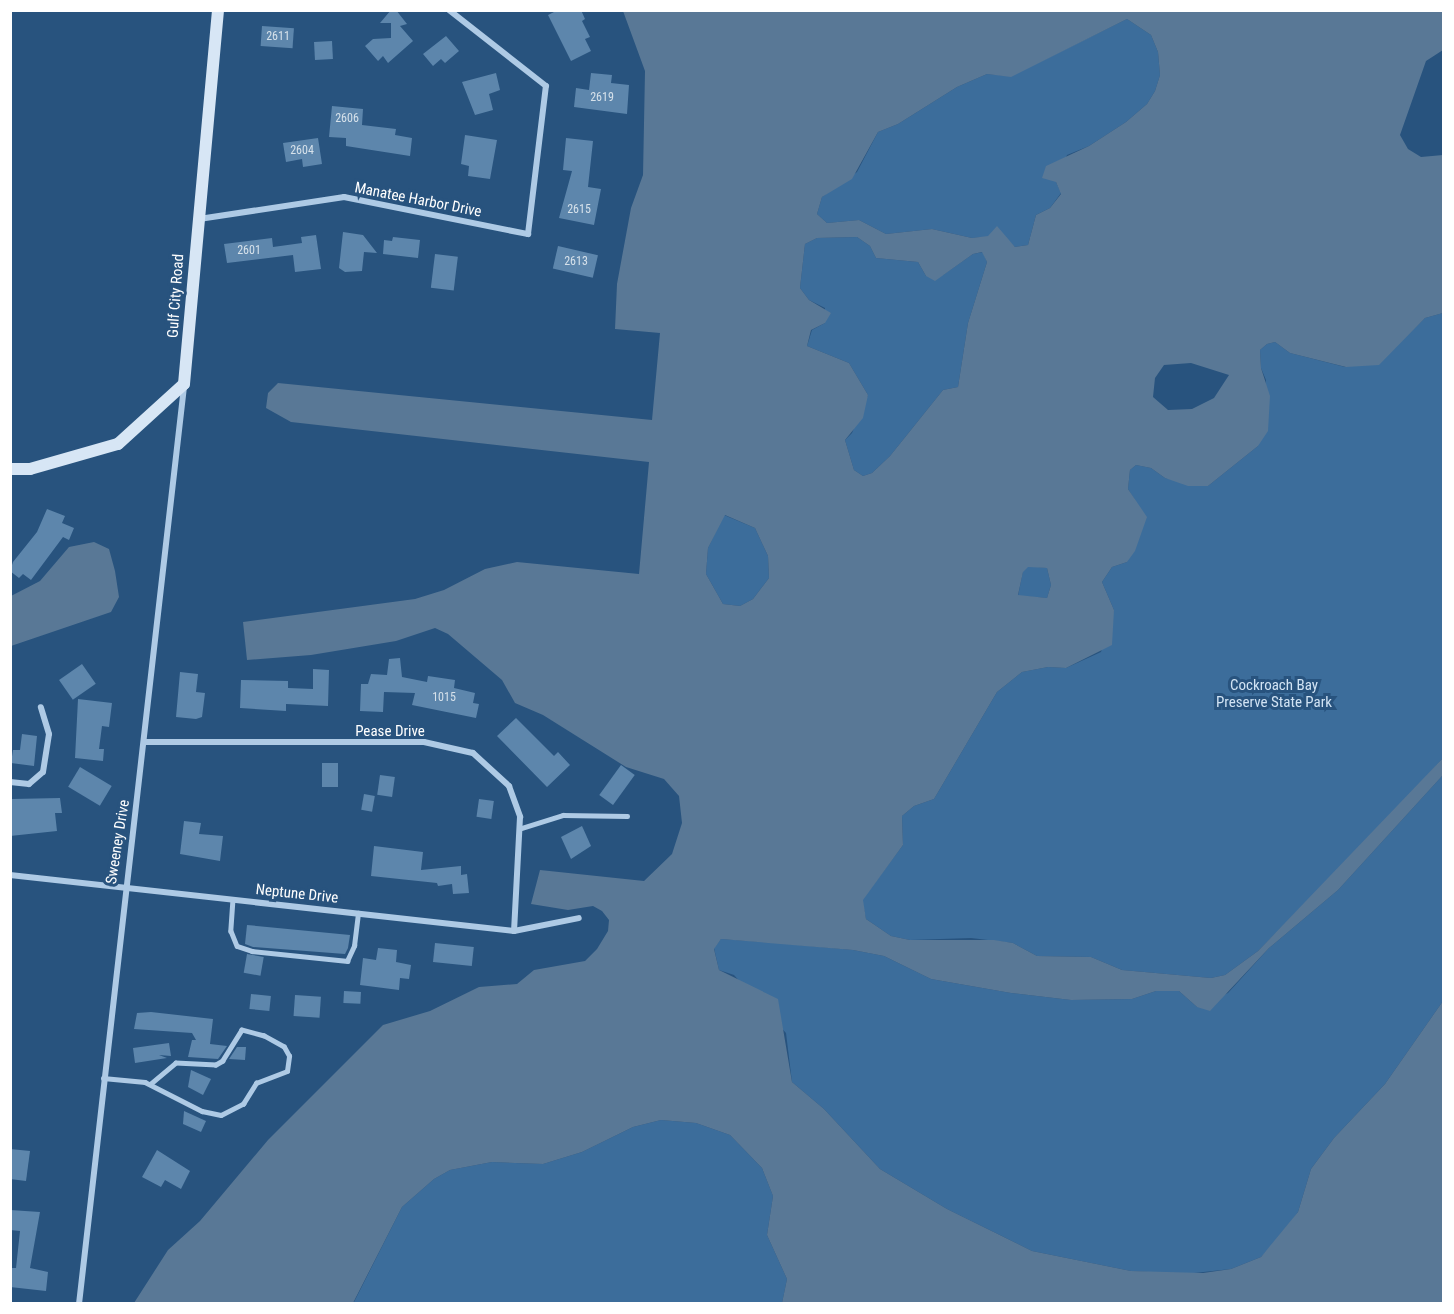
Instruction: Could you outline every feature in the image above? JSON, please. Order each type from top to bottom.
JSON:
[{"type":"street","name":"Gulf City Road","points":[[184,384],[196,219],[218,10]]},
{"type":"street","name":"Manatee Harbor Drive","points":[[196,219],[344,197],[528,234],[546,86],[449,10]]},
{"type":"street","points":[[10,469],[30,469],[118,444],[184,384]]},
{"type":"street","name":"Sweeney Drive","points":[[79,1304],[124,886],[146,742],[184,384]]},
{"type":"street","points":[[10,782],[29,784],[43,772],[49,734],[41,707]]},
{"type":"street","name":"Pease Drive","points":[[146,742],[424,742],[473,753],[509,786],[522,828],[514,931]]},
{"type":"street","name":"Neptune Drive","points":[[10,875],[514,931],[579,918]]},
{"type":"lane","points":[[522,828],[563,815],[627,816]]},
{"type":"lane","points":[[233,899],[231,931],[237,946],[263,952],[347,961],[354,946],[358,913]]},
{"type":"lane","points":[[103,1078],[151,1084],[202,1112],[230,1114],[243,1104],[256,1083],[287,1071],[289,1056],[284,1047],[264,1036],[242,1030],[223,1061],[216,1065],[176,1063],[151,1084]]},
{"type":"green space","points":[[1127,19],[1151,35],[1158,52],[1160,75],[1155,91],[1147,104],[1126,122],[1089,146],[1067,155],[1056,182],[1061,193],[1050,208],[1036,215],[1028,245],[1015,247],[1004,236],[972,238],[932,229],[886,234],[859,220],[827,223],[817,214],[822,197],[857,172],[878,132],[898,124],[957,87],[987,74],[1011,76]]},
{"type":"green space","points":[[857,237],[870,246],[876,258],[918,262],[926,276],[943,275],[973,254],[983,252],[987,262],[968,323],[958,387],[943,390],[890,456],[872,473],[863,476],[854,470],[845,440],[852,433],[868,395],[849,363],[807,346],[812,330],[825,323],[825,308],[809,300],[800,288],[805,244],[817,238]]},
{"type":"green space","name":"Cockroach Bay Preserve State Park","points":[[1443,313],[1443,758],[1388,819],[1258,951],[1225,975],[1211,978],[1122,970],[1091,957],[1037,956],[1013,943],[971,938],[910,940],[891,936],[866,919],[862,900],[903,845],[902,816],[914,806],[934,799],[997,692],[1022,672],[1048,667],[1066,668],[1101,652],[1114,610],[1102,582],[1112,567],[1127,562],[1135,500],[1128,489],[1130,470],[1136,465],[1151,468],[1165,478],[1208,486],[1258,446],[1266,380],[1261,368],[1260,350],[1267,344],[1275,342],[1290,353],[1345,367],[1392,350],[1425,318]]},
{"type":"green space","points":[[724,515],[755,528],[768,556],[769,578],[753,599],[740,606],[723,604],[706,574],[708,548]]},
{"type":"green space","points":[[1028,566],[1047,568],[1051,585],[1047,598],[1018,596],[1023,571]]},
{"type":"green space","points":[[1443,775],[1443,1001],[1385,1084],[1334,1138],[1311,1169],[1298,1212],[1282,1234],[1261,1257],[1231,1269],[1185,1274],[1131,1271],[1032,1251],[947,1209],[880,1169],[824,1109],[792,1082],[786,1033],[734,975],[719,970],[714,948],[721,939],[778,943],[853,950],[884,956],[931,979],[1011,993],[1071,1000],[1132,999],[1156,991],[1179,991],[1197,1007],[1228,993],[1269,948],[1338,890]]},
{"type":"green space","points":[[661,1120],[696,1123],[730,1135],[762,1168],[773,1196],[767,1235],[787,1279],[782,1303],[353,1304],[402,1207],[434,1179],[450,1170],[492,1162],[543,1164],[582,1152],[633,1127]]},
{"type":"shaded area","points":[[623,11],[1443,11],[1443,50],[1426,61],[1400,135],[1408,149],[1421,157],[1443,155],[1443,313],[1425,318],[1379,365],[1346,367],[1290,353],[1275,342],[1267,344],[1260,350],[1261,368],[1270,396],[1268,431],[1258,446],[1208,486],[1188,486],[1165,478],[1151,468],[1136,465],[1130,470],[1128,489],[1147,517],[1135,551],[1127,562],[1112,567],[1102,582],[1114,610],[1112,645],[1066,668],[1048,667],[1022,672],[997,692],[934,799],[914,806],[902,816],[903,845],[863,900],[866,919],[891,936],[910,940],[994,940],[1013,943],[1037,956],[1091,957],[1122,970],[1211,978],[1225,975],[1258,951],[1443,758],[1443,775],[1338,890],[1269,948],[1210,1011],[1197,1007],[1179,991],[1156,991],[1132,999],[1071,1000],[1011,993],[931,979],[884,956],[853,950],[721,939],[714,949],[719,970],[778,999],[792,1082],[824,1109],[880,1169],[947,1209],[1032,1251],[1131,1271],[1203,1273],[1231,1269],[1261,1257],[1298,1212],[1311,1169],[1334,1138],[1385,1084],[1443,1001],[1443,1303],[782,1303],[787,1279],[767,1235],[773,1196],[762,1168],[730,1135],[696,1123],[661,1120],[633,1127],[582,1152],[543,1164],[492,1162],[450,1170],[434,1179],[402,1207],[353,1303],[134,1303],[168,1250],[200,1221],[268,1140],[383,1025],[430,1011],[479,987],[517,984],[534,970],[585,961],[597,949],[608,931],[609,920],[602,911],[593,906],[568,910],[531,904],[540,870],[644,881],[672,854],[682,823],[679,796],[664,779],[626,767],[543,715],[515,703],[502,680],[448,634],[435,628],[396,641],[311,655],[247,660],[243,622],[415,599],[444,590],[485,569],[517,562],[639,574],[649,462],[291,422],[266,408],[268,393],[278,383],[652,420],[660,333],[615,329],[617,284],[631,208],[643,175],[645,71]],"holes":[[[1127,19],[1151,35],[1158,52],[1160,75],[1155,91],[1147,104],[1126,122],[1089,146],[1046,166],[1042,178],[1056,182],[1061,194],[1050,208],[1036,215],[1028,245],[1015,247],[997,226],[988,236],[972,238],[932,229],[886,234],[859,220],[827,223],[817,214],[822,197],[852,179],[878,132],[898,124],[957,87],[987,74],[1011,77]],[[857,237],[870,246],[876,258],[918,262],[926,276],[935,281],[973,254],[982,252],[987,262],[968,323],[958,387],[943,390],[890,456],[872,473],[863,476],[854,470],[845,440],[863,418],[868,395],[849,363],[807,346],[811,330],[825,323],[831,313],[809,300],[800,288],[805,244],[817,238]],[[1191,363],[1229,375],[1214,398],[1192,409],[1168,410],[1153,397],[1155,378],[1164,365]],[[725,515],[755,528],[768,556],[769,578],[753,599],[740,606],[723,604],[706,574],[708,548]],[[1028,567],[1047,568],[1051,585],[1047,598],[1018,595],[1023,572]]]},
{"type":"shaded area","points":[[94,542],[109,549],[115,571],[119,597],[111,612],[11,646],[11,596],[40,581],[69,547]]},
{"type":"building","points":[[391,10],[396,10],[407,24],[400,26],[413,41],[388,63],[383,56],[378,61],[365,46],[373,39],[391,38],[391,23],[380,23]]},
{"type":"building","points":[[558,10],[581,10],[585,19],[582,21],[590,37],[585,39],[591,51],[571,61],[548,15]]},
{"type":"building","points":[[262,26],[294,28],[293,48],[261,46]]},
{"type":"building","points":[[446,36],[459,51],[445,63],[441,59],[433,66],[423,54]]},
{"type":"building","points":[[332,41],[333,59],[315,60],[314,42]]},
{"type":"building","points":[[496,73],[500,90],[489,94],[493,110],[475,115],[462,82]]},
{"type":"building","points":[[591,73],[612,75],[611,83],[629,85],[627,114],[574,107],[576,88],[589,90]]},
{"type":"building","points":[[332,106],[363,109],[362,125],[396,129],[395,135],[412,138],[410,156],[346,146],[346,138],[329,137]]},
{"type":"building","points":[[465,135],[497,140],[490,179],[468,176],[469,166],[461,164]]},
{"type":"building","points":[[318,138],[322,164],[303,167],[302,159],[286,162],[283,143]]},
{"type":"building","points":[[566,138],[593,141],[588,187],[601,189],[594,225],[559,218],[572,171],[563,170]]},
{"type":"building","points":[[343,232],[363,235],[377,253],[364,252],[362,271],[345,272],[339,268]]},
{"type":"building","points":[[316,235],[321,269],[295,272],[293,255],[227,263],[224,244],[272,238],[273,247],[302,243],[301,237]]},
{"type":"building","points":[[393,237],[420,240],[418,258],[383,254],[384,240],[392,241]]},
{"type":"building","points":[[558,246],[598,255],[593,278],[553,268]]},
{"type":"building","points":[[435,254],[458,257],[454,291],[431,288]]},
{"type":"building","points":[[47,509],[65,516],[62,523],[74,528],[69,540],[63,537],[31,580],[23,574],[19,578],[10,571],[13,562],[37,532]]},
{"type":"building","points":[[400,658],[402,677],[427,682],[428,676],[455,680],[454,688],[475,693],[473,703],[479,704],[476,718],[412,705],[415,693],[384,692],[383,712],[360,711],[361,684],[368,684],[371,674],[387,675],[389,659]]},
{"type":"building","points":[[82,664],[96,684],[73,700],[59,680]]},
{"type":"building","points":[[313,669],[329,670],[328,706],[286,704],[286,711],[240,708],[241,680],[288,681],[288,688],[313,689]]},
{"type":"building","points":[[180,672],[198,674],[196,692],[205,693],[202,717],[196,719],[176,717]]},
{"type":"building","points":[[78,699],[112,703],[109,727],[102,726],[99,749],[104,749],[103,761],[75,758]]},
{"type":"building","points":[[516,718],[554,756],[558,752],[570,765],[547,787],[497,736]]},
{"type":"building","points":[[22,734],[37,736],[34,766],[11,763],[13,750],[20,750]]},
{"type":"building","points":[[322,763],[338,763],[338,787],[322,787]]},
{"type":"building","points":[[621,765],[635,775],[613,805],[599,795]]},
{"type":"building","points":[[80,767],[112,786],[100,806],[68,787]]},
{"type":"building","points":[[380,775],[395,777],[392,797],[377,795]]},
{"type":"building","points":[[364,794],[375,796],[372,812],[361,810]]},
{"type":"building","points":[[60,798],[62,813],[55,813],[57,831],[10,836],[12,799]]},
{"type":"building","points":[[479,799],[494,801],[491,819],[476,817]]},
{"type":"building","points":[[184,821],[201,823],[199,834],[223,836],[220,861],[180,854]]},
{"type":"building","points":[[582,826],[591,846],[571,859],[561,837]]},
{"type":"building","points":[[374,846],[423,852],[421,870],[461,866],[461,875],[467,874],[469,893],[453,894],[452,884],[438,886],[437,883],[371,876]]},
{"type":"building","points":[[247,925],[350,935],[348,948],[345,954],[253,947],[245,944]]},
{"type":"building","points":[[435,943],[474,947],[472,966],[433,962]]},
{"type":"building","points":[[378,948],[397,950],[396,962],[411,965],[409,979],[400,978],[399,990],[360,985],[363,958],[376,960]]},
{"type":"building","points":[[247,954],[264,957],[260,976],[244,973]]},
{"type":"building","points":[[344,991],[361,992],[360,1004],[343,1003]]},
{"type":"building","points":[[251,994],[271,996],[269,1011],[249,1009]]},
{"type":"building","points":[[295,995],[321,997],[319,1018],[294,1016]]},
{"type":"building","points":[[151,1012],[213,1019],[210,1044],[227,1046],[218,1059],[188,1057],[192,1040],[196,1040],[192,1033],[134,1029],[137,1013]]},
{"type":"building","points":[[169,1043],[171,1056],[159,1055],[167,1058],[135,1063],[133,1048]]},
{"type":"building","points":[[237,1047],[246,1047],[245,1060],[229,1059]]},
{"type":"building","points":[[191,1070],[211,1079],[203,1095],[188,1087]]},
{"type":"building","points":[[184,1111],[206,1121],[201,1132],[183,1124]]},
{"type":"building","points":[[10,1149],[30,1151],[26,1181],[10,1179]]},
{"type":"building","points":[[157,1150],[190,1171],[181,1189],[165,1180],[161,1187],[142,1177]]},
{"type":"building","points":[[10,1210],[40,1212],[30,1268],[48,1272],[46,1291],[10,1287],[10,1268],[16,1268],[20,1231],[10,1230]]}]
